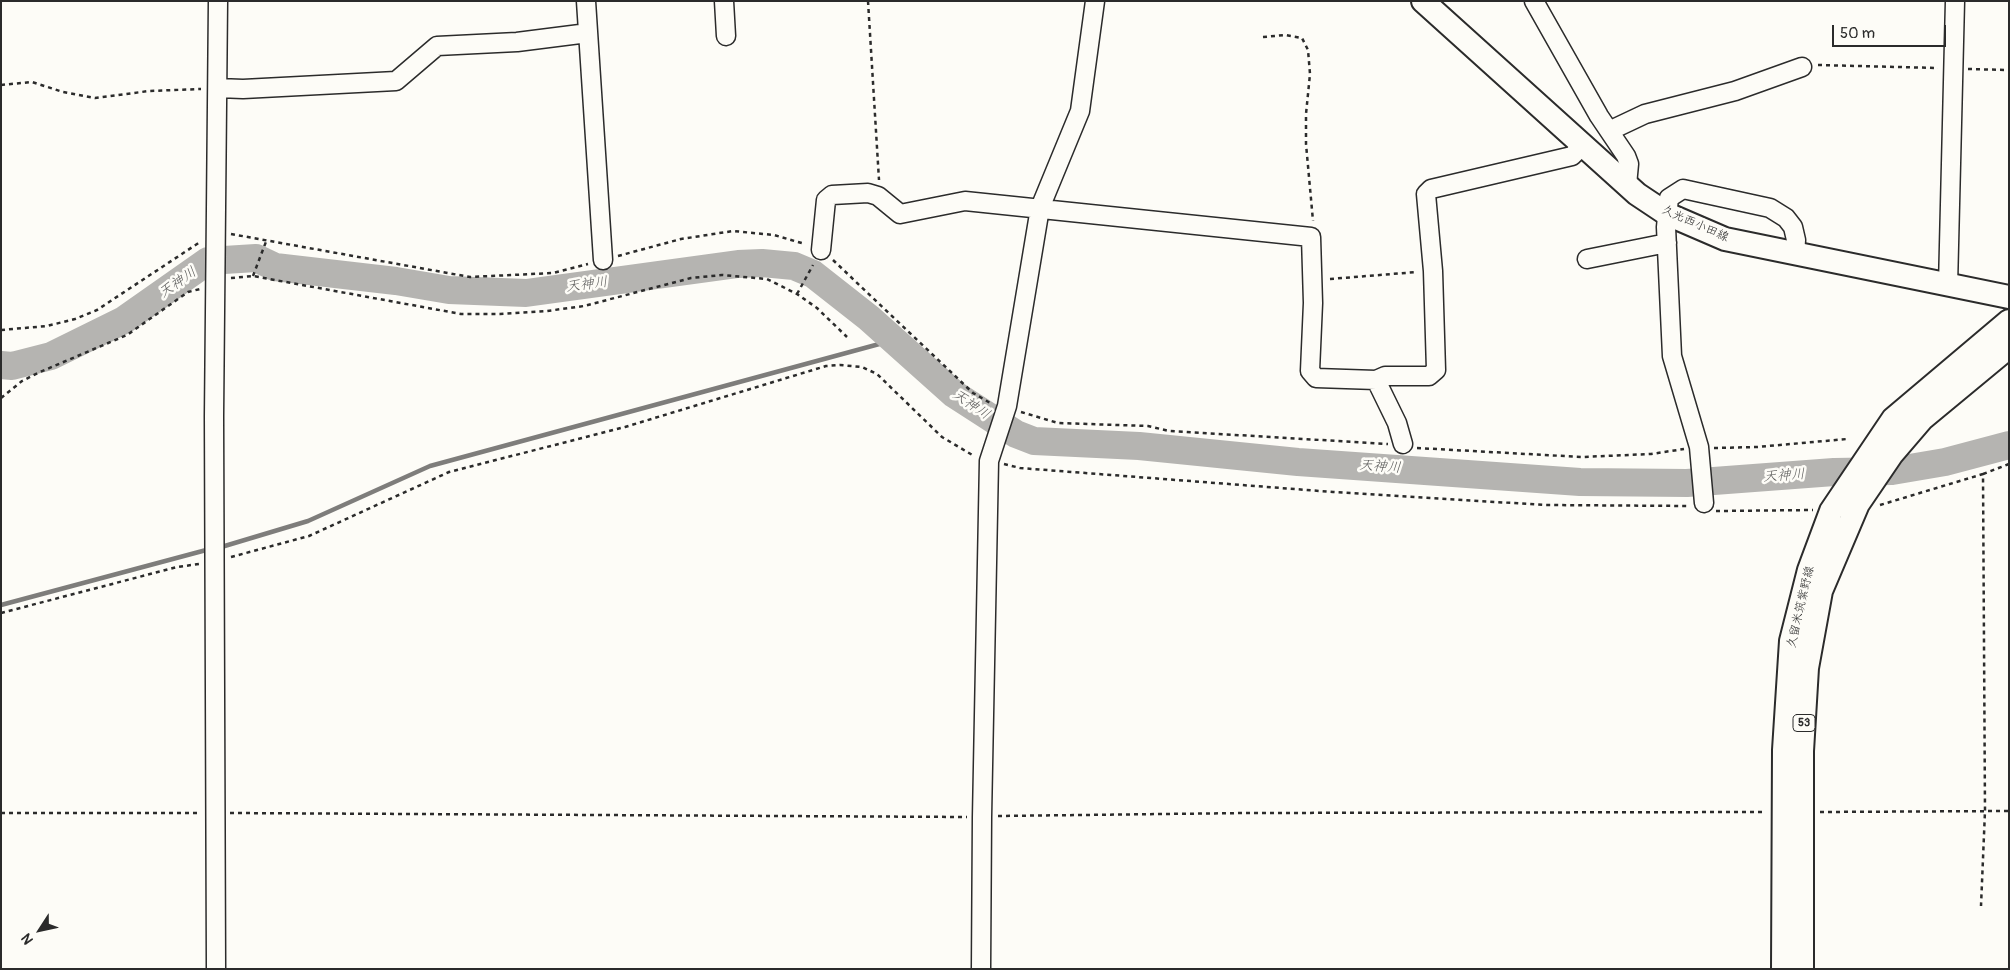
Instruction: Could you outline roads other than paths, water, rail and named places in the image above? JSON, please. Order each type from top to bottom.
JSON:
[{"type":"main road","name":"久光西小田線","points":[[1424,1],[1582,146],[1627,185],[1667,214],[1725,239],[2009,297]]},
{"type":"main road","name":"久留米筑紫野線","points":[[1802,969],[1793,812],[1784,750],[1791,640],[1809,570],[1893,419],[2009,321]]},
{"type":"main road","name":"久留米筑紫野線","points":[[1850,499],[1922,419],[2009,347]]},
{"type":"main road","name":"久留米筑紫野線","points":[[1783,969],[1793,812]]},
{"type":"street","points":[[216,969],[214,561],[218,1]]},
{"type":"street","points":[[586,1],[603,260]]},
{"type":"street","points":[[724,1],[726,36]]},
{"type":"street","points":[[982,969],[982,817],[992,455],[1006,409],[1040,208],[1080,110],[1095,1]]},
{"type":"street","points":[[1534,1],[1609,131],[1626,156],[1628,164],[1627,185]]},
{"type":"street","points":[[1948,286],[1955,1]]},
{"type":"street","points":[[218,88],[243,89],[396,81],[437,46],[517,42],[588,33]]},
{"type":"street","points":[[1609,131],[1645,114],[1735,91],[1802,67]]},
{"type":"street","points":[[821,250],[826,200],[832,195],[868,193],[878,196],[900,214],[964,201],[1311,237],[1310,371],[1316,378],[1376,380],[1385,376],[1429,376],[1436,370],[1433,271],[1426,194],[1431,189],[1572,156],[1582,146]]},
{"type":"street","points":[[1703,505],[1700,450],[1672,356],[1667,243],[1669,198],[1683,189],[1770,208],[1786,218],[1793,228],[1796,240],[1795,254]]},
{"type":"street","points":[[1587,259],[1667,243]]},
{"type":"street","points":[[1376,380],[1397,423],[1403,444]]},
{"type":"waterway","name":"天神川","points":[[1,365],[12,366],[51,356],[124,320],[208,261],[256,258],[275,267],[396,281],[449,290],[526,293],[738,264],[762,263],[794,266],[813,274],[869,318],[954,394],[1016,434],[1034,441],[1139,446],[1298,462],[1580,482],[1687,483],[1834,472],[1892,471],[1945,462],[2009,445]]},
{"type":"waterway","points":[[218,548],[308,521],[430,466],[894,340]]},
{"type":"waterway","points":[[1,605],[210,549]]}]
